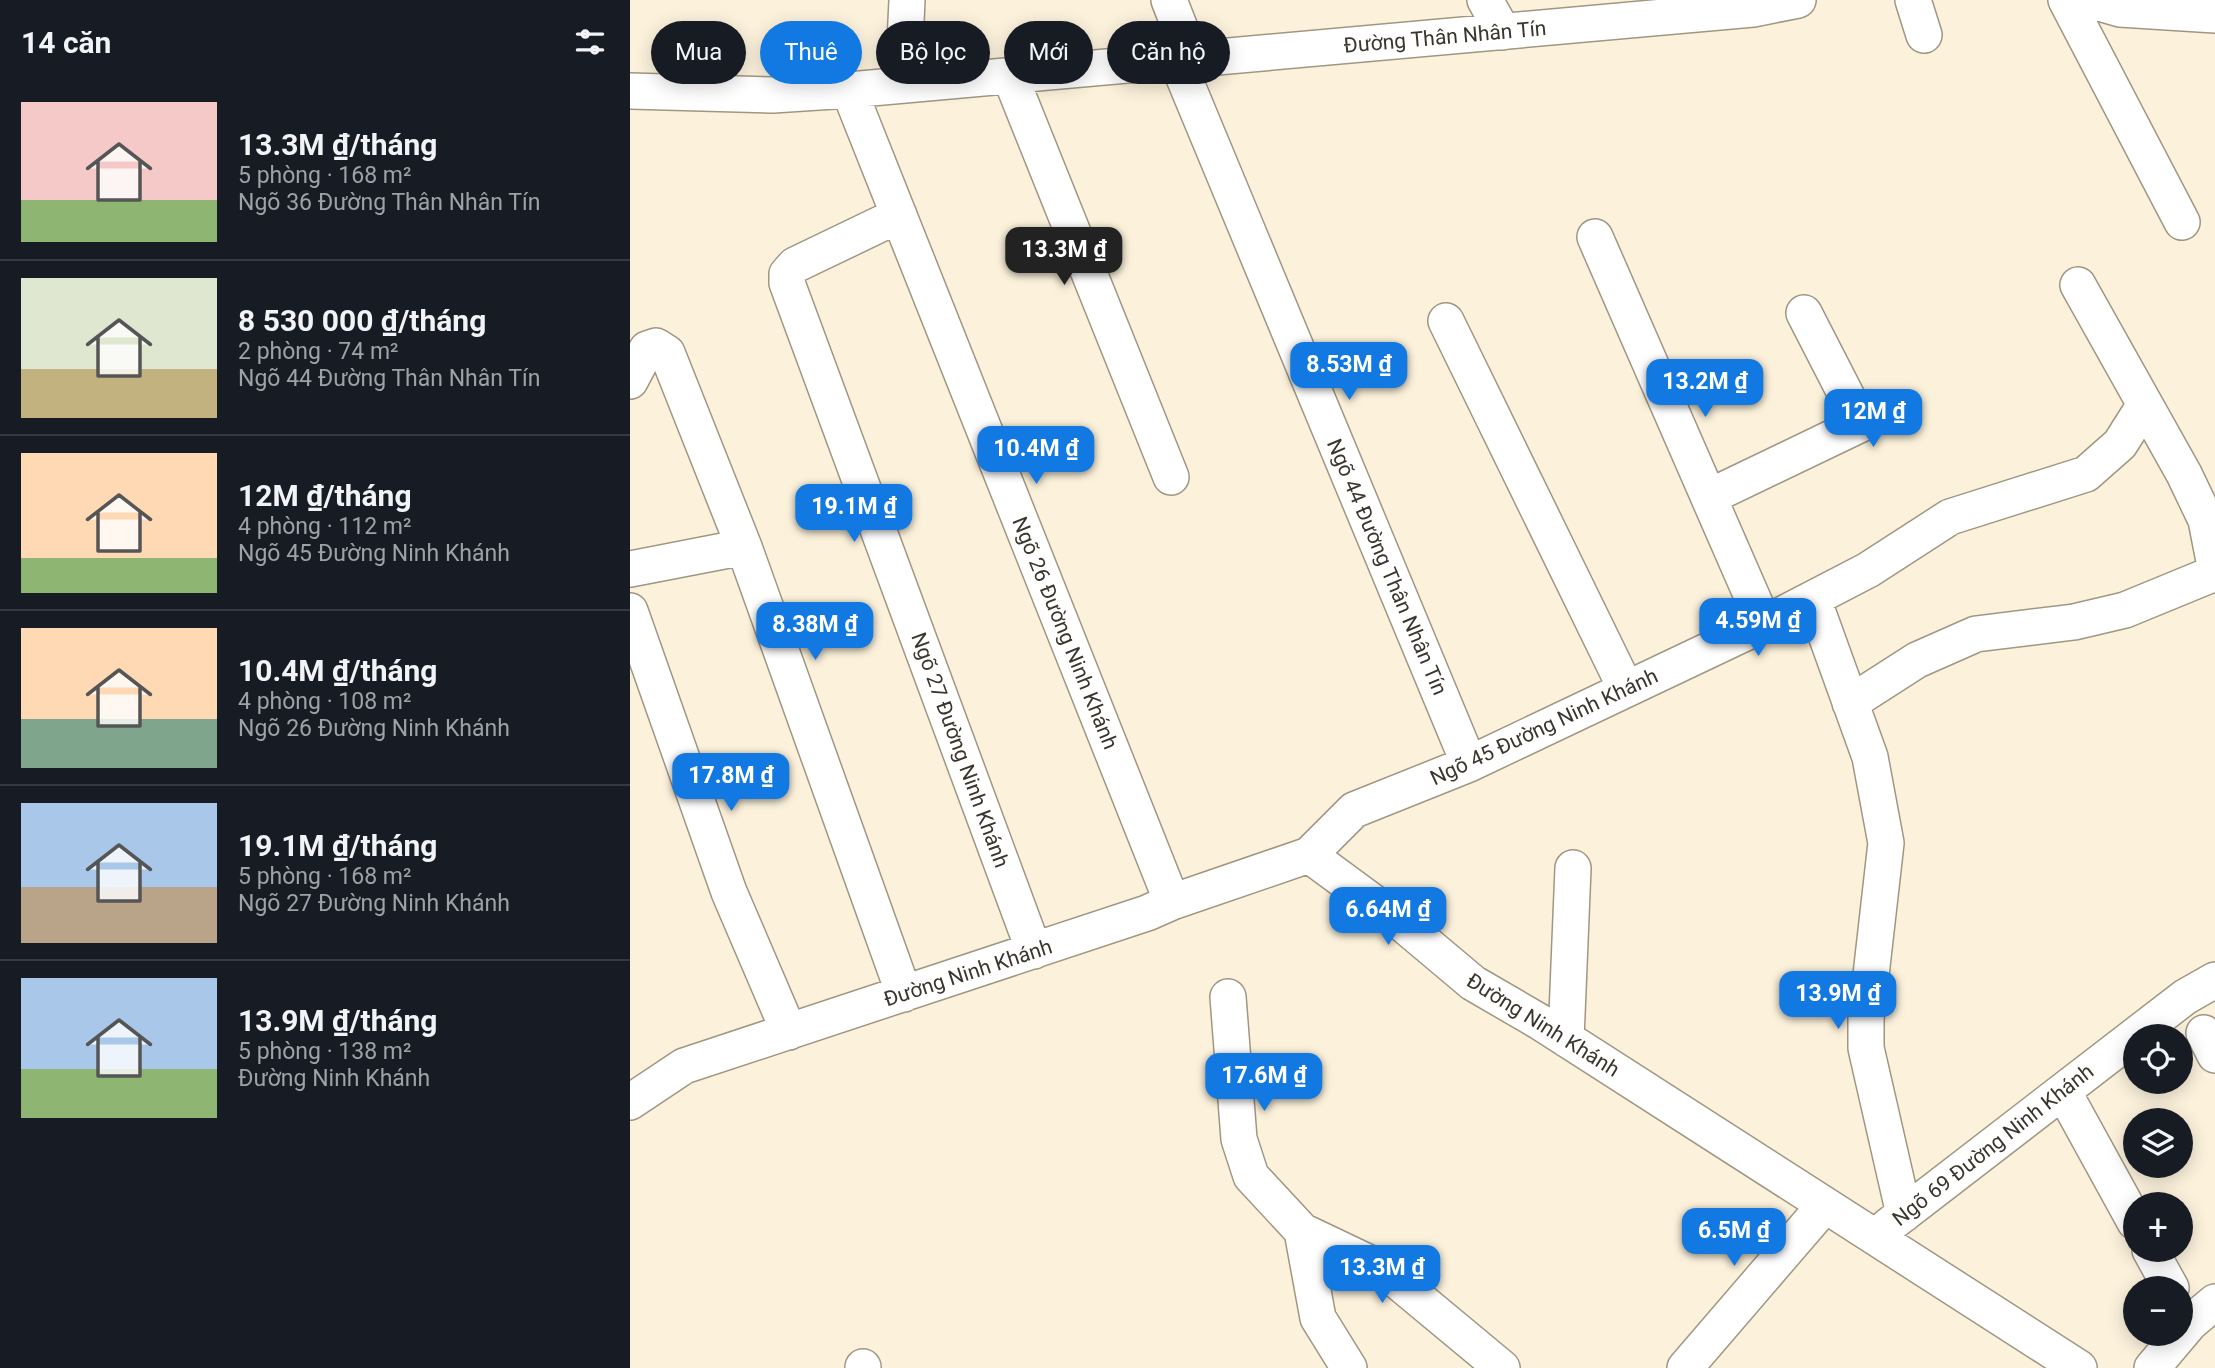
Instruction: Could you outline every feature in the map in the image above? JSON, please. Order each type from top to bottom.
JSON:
[{"type":"street","points":[[903,85],[907,0]]},
{"type":"street","name":"Ngõ 44 Đường Thân Nhân Tín","points":[[1169,0],[1175,21]]},
{"type":"street","points":[[1485,0],[1503,32]]},
{"type":"street","name":"Đường Thân Nhân Tín","points":[[1230,56],[1503,32],[1722,6],[1798,0]]},
{"type":"street","points":[[1913,0],[1924,35]]},
{"type":"street","points":[[2066,0],[2182,222]]},
{"type":"street","points":[[2090,0],[2120,9],[2215,15]]},
{"type":"street","name":"Đường Thân Nhân Tín","points":[[630,90],[773,95],[1004,77]]},
{"type":"street","points":[[1013,84],[1171,477]]},
{"type":"street","name":"Ngõ 44 Đường Thân Nhân Tín","points":[[1195,84],[1469,764]]},
{"type":"street","name":"Ngõ 26 Đường Ninh Khánh","points":[[849,90],[1172,902]]},
{"type":"street","name":"Ngõ 27 Đường Ninh Khánh","points":[[899,215],[795,265],[787,274],[787,283],[1034,951]]},
{"type":"street","points":[[1595,237],[1765,624]]},
{"type":"street","points":[[2078,285],[2184,474],[2206,520],[2215,566]]},
{"type":"street","points":[[1709,497],[1861,424],[1804,313]]},
{"type":"street","points":[[1446,321],[1626,689]]},
{"type":"street","points":[[630,381],[647,349],[656,346],[667,353],[744,547],[904,994]]},
{"type":"street","name":"Ngõ 45 Đường Ninh Khánh","points":[[1309,855],[1354,810],[1469,764],[1765,624],[1868,570],[1950,517],[2086,474],[2120,444],[2144,406]]},
{"type":"street","points":[[630,569],[744,547]]},
{"type":"street","points":[[1850,703],[1917,660],[1976,634],[2074,622],[2125,610],[2215,573]]},
{"type":"street","points":[[1813,599],[1870,757],[1886,843],[1866,1019],[1866,1048],[1904,1214]]},
{"type":"street","points":[[630,611],[729,892],[789,1032]]},
{"type":"street","name":"Đường Ninh Khánh","points":[[630,1102],[684,1066],[1147,913],[1309,855],[1405,925],[1473,983],[1566,1039],[2079,1368]]},
{"type":"street","points":[[1566,1039],[1573,868]]},
{"type":"street","name":"Ngõ 69 Đường Ninh Khánh","points":[[1874,1237],[2185,997],[2215,981]]},
{"type":"street","points":[[1228,997],[1239,1139],[1251,1176],[1302,1231],[1384,1270],[1502,1368]]},
{"type":"street","points":[[2063,1091],[2123,1200]]},
{"type":"street","points":[[1685,1368],[1825,1205]]},
{"type":"street","points":[[1302,1231],[1318,1318],[1349,1368]]},
{"type":"street","points":[[2152,1368],[2195,1310]]}]
